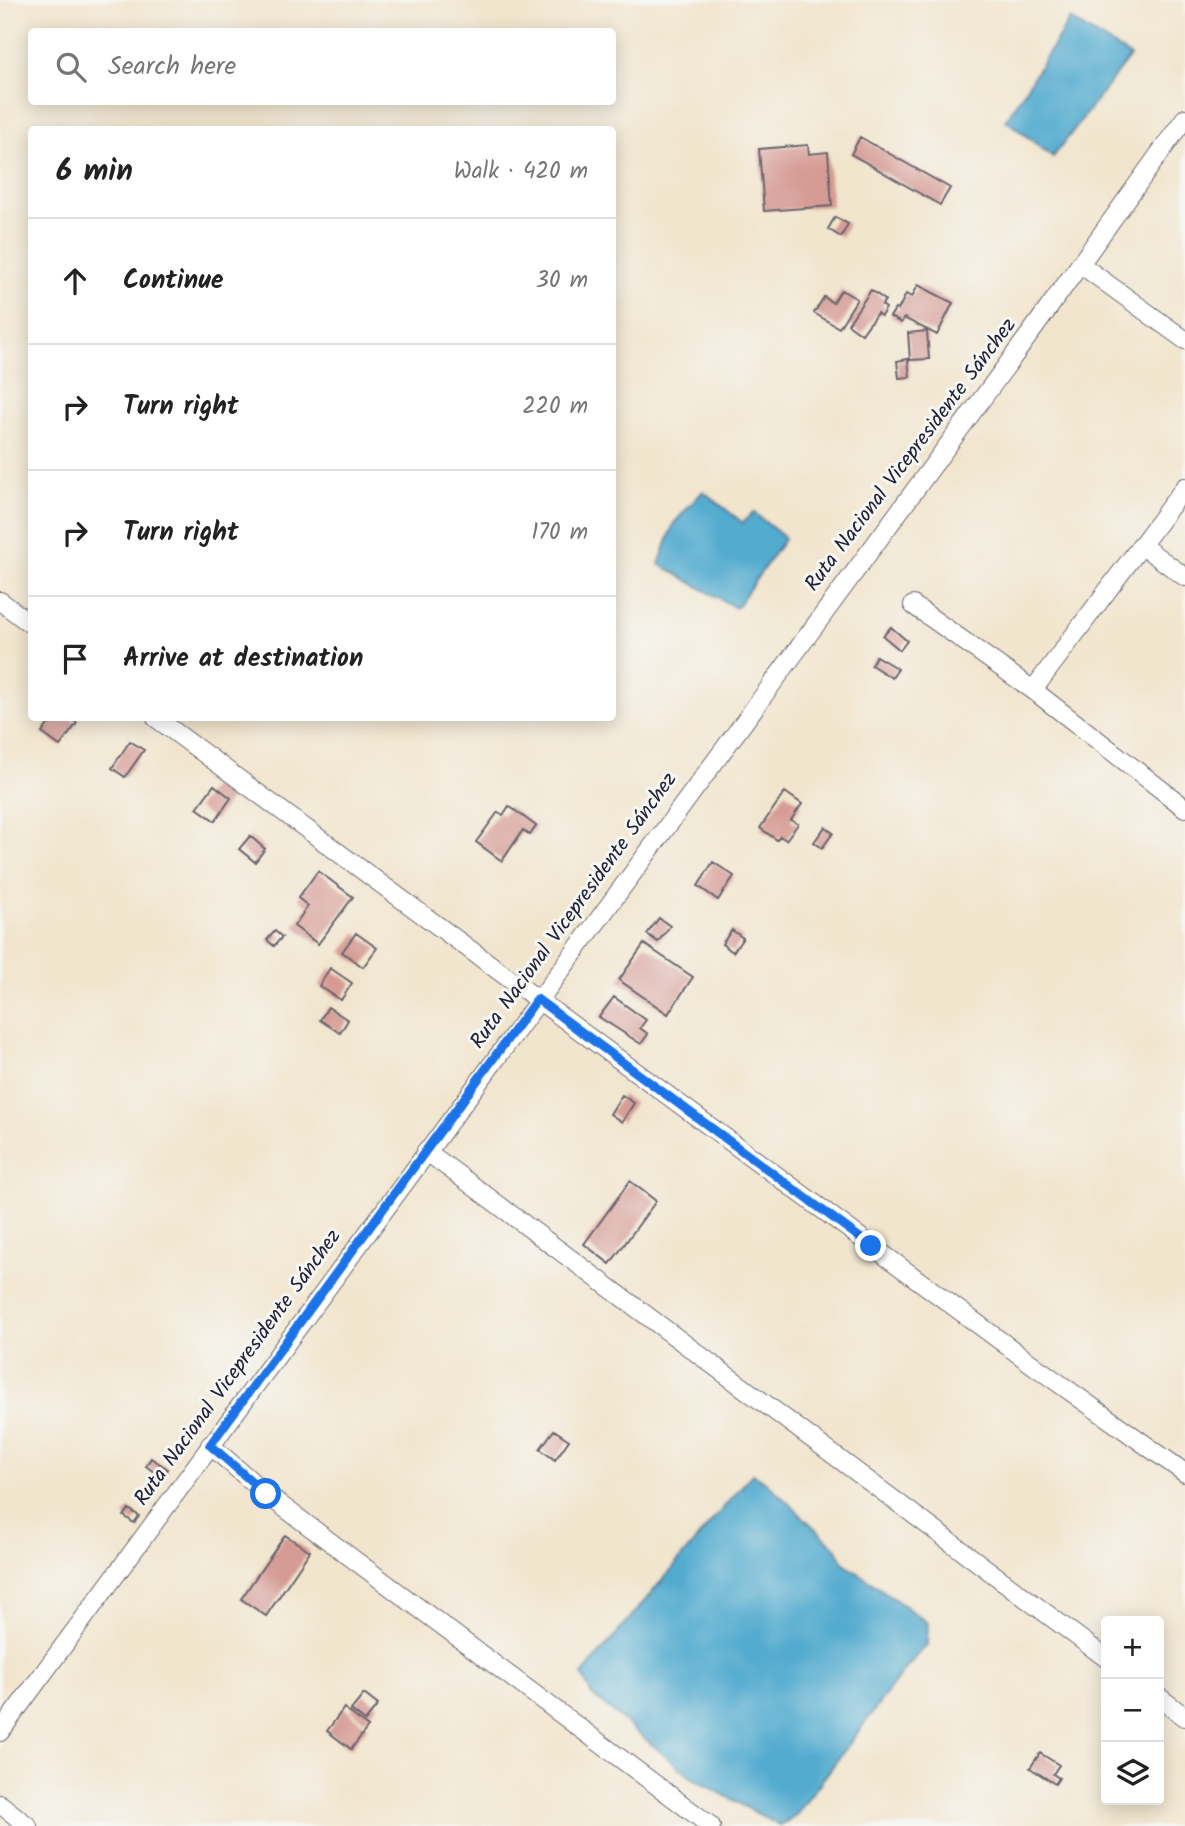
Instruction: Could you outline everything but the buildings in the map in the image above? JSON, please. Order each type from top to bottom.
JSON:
[{"type":"street","name":"Ruta Nacional Vicepresidente Sánchez","points":[[0,1732],[1185,118]]},
{"type":"street","points":[[1080,264],[1185,340]]},
{"type":"street","points":[[1033,690],[1185,487]]},
{"type":"street","points":[[1141,545],[1185,577]]},
{"type":"street","points":[[0,601],[28,622]]},
{"type":"street","points":[[913,606],[1033,690],[1185,808]]},
{"type":"street","points":[[160,721],[1025,1359],[1185,1473]]},
{"type":"street","points":[[426,1151],[1101,1654]]},
{"type":"street","points":[[210,1445],[266,1494],[711,1826]]},
{"type":"street","points":[[1164,1701],[1185,1717]]},
{"type":"street","points":[[0,1804],[29,1826]]},
{"type":"water","points":[[1070,19],[1130,56],[1053,157],[1006,120]]},
{"type":"water","points":[[703,491],[743,523],[753,512],[785,538],[736,608],[659,564],[674,523]]},
{"type":"water","points":[[752,1474],[766,1482],[837,1549],[843,1562],[928,1623],[927,1645],[905,1669],[797,1814],[780,1826],[691,1777],[592,1695],[582,1675]]},
{"type":"route","points":[[266,1494],[210,1445],[537,999],[871,1246]]}]
